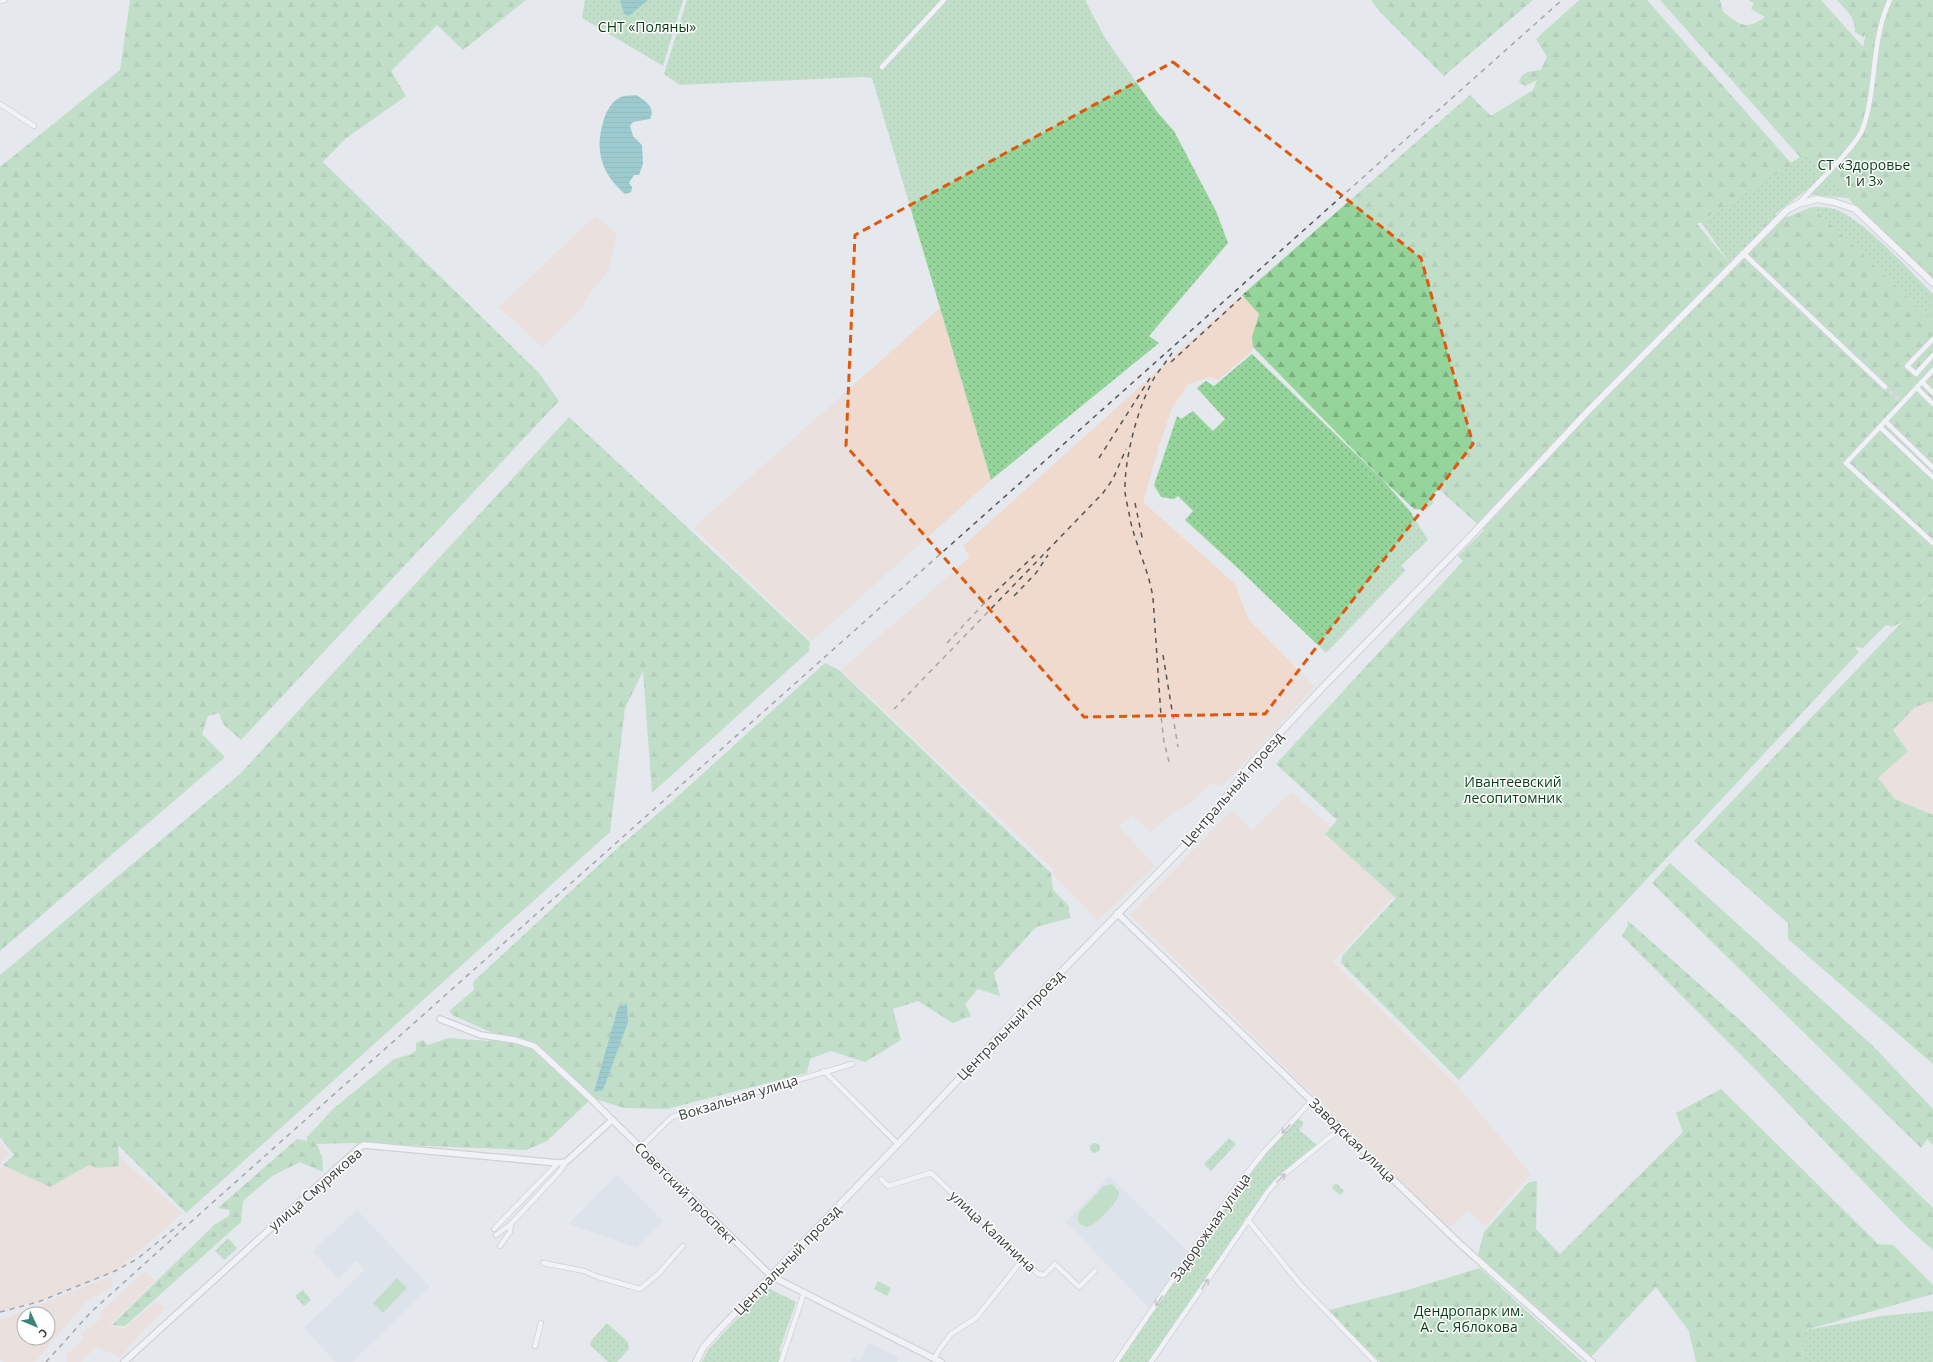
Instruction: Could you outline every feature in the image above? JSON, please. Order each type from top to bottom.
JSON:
[{"type":"main road","name":"Центральный проезд","points":[[696,1362],[704,1348],[716,1333],[1117,913],[1200,829],[1254,760],[1324,686],[1467,540],[1589,410],[1786,210],[1798,204],[1817,199],[1834,202],[1855,209],[1933,283]]},
{"type":"street","points":[[0,1],[5,0]]},
{"type":"street","points":[[882,67],[944,0]]},
{"type":"street","points":[[1798,204],[1860,135],[1864,127],[1879,39],[1890,1]]},
{"type":"street","points":[[0,104],[34,126]]},
{"type":"street","points":[[1743,253],[1885,387]]},
{"type":"street","points":[[1933,339],[1907,366],[1916,374],[1933,356]]},
{"type":"street","points":[[1933,370],[1917,388],[1901,401],[1880,427],[1846,463],[1933,543]]},
{"type":"street","points":[[1922,382],[1933,393]]},
{"type":"street","points":[[1917,388],[1933,404]]},
{"type":"street","points":[[1885,421],[1933,468]]},
{"type":"street","points":[[1880,427],[1933,477]]},
{"type":"street","name":"Заводская улица","points":[[1117,913],[1459,1243],[1592,1362]]},
{"type":"street","name":"Советский проспект","points":[[440,1019],[481,1035],[515,1040],[534,1046],[612,1120],[771,1276],[941,1362]]},
{"type":"street","name":"Вокзальная улица","points":[[640,1148],[672,1117],[852,1064]]},
{"type":"street","points":[[824,1071],[898,1144]]},
{"type":"street","name":"Задорожная улица","points":[[1116,1362],[1236,1186],[1264,1152],[1312,1100]]},
{"type":"street","points":[[496,1235],[511,1223],[560,1171],[566,1162],[612,1120]]},
{"type":"street","name":"Задорожная улица","points":[[1151,1362],[1269,1190],[1282,1176],[1341,1128]]},
{"type":"street","name":"улица Смурякова","points":[[124,1362],[364,1145],[558,1163],[566,1162]]},
{"type":"street","points":[[494,1229],[558,1163]]},
{"type":"street","name":"улица Калинина","points":[[881,1179],[888,1186],[931,1173],[1038,1274],[1044,1274],[1055,1264],[1079,1287],[1095,1271]]},
{"type":"street","points":[[1248,1220],[1300,1284],[1375,1362]]},
{"type":"street","points":[[500,1246],[510,1232],[511,1223]]},
{"type":"street","points":[[542,1263],[584,1271],[598,1277],[640,1289],[658,1274],[683,1246]]},
{"type":"street","points":[[934,1359],[938,1350],[951,1334],[976,1318],[1023,1259]]},
{"type":"street","points":[[781,1362],[804,1293]]},
{"type":"street","points":[[535,1346],[541,1323]]},
{"type":"highlighted area","points":[[1173,62],[1421,258],[1473,444],[1265,714],[1084,717],[846,446],[855,235]]},
{"type":"shaded area","points":[[595,216],[617,234],[608,272],[590,292],[582,308],[542,347],[499,307]]},
{"type":"shaded area","points":[[1242,295],[1259,314],[1252,351],[1218,380],[1209,377],[1188,384],[1172,408],[1158,449],[1143,502],[1235,584],[1248,619],[1315,687],[1222,786],[1210,784],[1189,805],[1174,811],[1151,833],[1133,815],[1119,826],[1155,866],[1098,921],[1051,873],[1054,870],[841,670],[970,557],[963,546]]},
{"type":"shaded area","points":[[940,308],[991,480],[812,641],[693,528]]},
{"type":"shaded area","points":[[1933,701],[1933,815],[1895,799],[1878,778],[1908,751],[1893,730],[1915,707]]},
{"type":"shaded area","points":[[1291,792],[1331,827],[1325,834],[1394,896],[1333,962],[1454,1082],[1531,1174],[1485,1226],[1467,1211],[1449,1228],[1130,915],[1232,810],[1252,831]]},
{"type":"shaded area","points":[[0,1145],[10,1154],[0,1165]]},
{"type":"shaded area","points":[[113,1146],[127,1164],[182,1213],[140,1251],[115,1271],[38,1302],[0,1311],[0,1169],[2,1167]]},
{"type":"shaded area","points":[[617,1175],[663,1221],[637,1248],[569,1224]]},
{"type":"shaded area","points":[[1109,1176],[1189,1253],[1149,1308],[1066,1222]]},
{"type":"shaded area","points":[[357,1210],[430,1287],[352,1362],[336,1362],[304,1328],[365,1270],[357,1261],[338,1279],[313,1251]]},
{"type":"shaded area","points":[[145,1271],[155,1281],[109,1326],[123,1329],[157,1302],[165,1307],[120,1357],[96,1347],[81,1362],[66,1362],[68,1353],[83,1339],[81,1333],[103,1318],[99,1313]]},
{"type":"shaded area","points":[[112,1276],[112,1287],[87,1301],[56,1337],[56,1306],[36,1306]]},
{"type":"shaded area","points":[[16,1314],[16,1346],[49,1346],[35,1362],[3,1362],[0,1359],[0,1320]]},
{"type":"shaded area","points":[[869,1343],[899,1358],[897,1362],[851,1362],[852,1357],[860,1361]]},
{"type":"green space","points":[[130,0],[526,0],[463,50],[437,25],[391,71],[406,96],[345,139],[323,162],[539,373],[559,401],[241,740],[223,724],[219,713],[208,716],[202,734],[225,757],[0,951],[0,167],[120,70]]},
{"type":"green space","name":"СНТ «Поляны»","points":[[585,0],[683,0],[663,66],[582,18]]},
{"type":"green space","points":[[687,0],[1085,0],[1105,38],[1158,113],[1174,131],[1216,211],[1228,243],[1149,336],[1159,343],[991,480],[872,78],[863,77],[680,85],[664,74]]},
{"type":"green space","points":[[1371,0],[1533,0],[1444,76],[1380,12]]},
{"type":"green space","name":"Ивантеевский лесопитомник","points":[[1579,0],[1647,0],[1792,164],[1697,224],[1728,261],[1774,215],[1788,217],[1812,207],[1933,320],[1933,589],[1903,621],[1933,590],[1933,701],[1915,707],[1893,730],[1908,751],[1878,778],[1895,799],[1933,815],[1933,1064],[1788,939],[1788,923],[1694,841],[1902,622],[1892,627],[1886,625],[1863,648],[1855,647],[1859,652],[1459,1080],[1341,963],[1342,956],[1396,898],[1325,834],[1337,820],[1276,764],[1463,561],[1458,556],[1484,530],[1440,490],[1433,493],[1433,503],[1426,510],[1414,509],[1382,479],[1253,347],[1252,337],[1259,314],[1242,295],[1470,95],[1491,116],[1533,90],[1537,80],[1525,86],[1519,82],[1522,76],[1530,71],[1541,70],[1547,57],[1536,39]]},
{"type":"green space","name":"СТ «Здоровье 1 и 3»","points":[[1660,0],[1720,0],[1723,12],[1739,23],[1748,25],[1753,24],[1765,17],[1751,9],[1754,3],[1748,0],[1821,0],[1863,47],[1866,34],[1863,37],[1855,32],[1852,18],[1837,0],[1933,0],[1933,280],[1851,201],[1809,157],[1800,157]]},
{"type":"green space","points":[[1933,0],[1849,198],[1811,195],[1818,181],[1774,215],[1728,261],[1701,222],[1835,134]]},
{"type":"green space","points":[[1812,207],[1831,208],[1845,214],[1872,234],[1885,246],[1933,294],[1933,320]]},
{"type":"green space","points":[[1252,354],[1382,479],[1410,511],[1428,540],[1401,566],[1406,570],[1326,653],[1241,571],[1185,520],[1193,511],[1178,496],[1174,499],[1161,497],[1154,485],[1177,416],[1181,419],[1193,411],[1213,431],[1225,419],[1197,388],[1206,381],[1214,386]]},
{"type":"green space","points":[[569,417],[810,642],[809,651],[652,793],[643,671],[625,708],[610,832],[186,1213],[118,1145],[119,1166],[98,1168],[89,1165],[50,1187],[3,1165],[14,1155],[0,1137],[0,975],[240,774]]},
{"type":"green space","points":[[825,663],[839,670],[1051,873],[1053,890],[1069,906],[1070,918],[1036,927],[994,973],[1000,996],[978,989],[965,1004],[971,1016],[953,1023],[918,1001],[893,1009],[901,1040],[865,1062],[831,1051],[810,1059],[807,1073],[667,1109],[624,1108],[592,1098],[547,1141],[526,1150],[354,1143],[317,1144],[322,1157],[323,1172],[300,1162],[272,1176],[243,1201],[241,1222],[125,1326],[112,1325],[214,1225],[229,1216],[230,1210],[218,1208],[297,1139],[307,1141],[307,1137],[333,1109],[394,1059],[412,1054],[416,1050],[416,1043],[423,1040],[428,1045],[449,1038],[488,1041],[493,1039],[493,1033],[454,1016],[449,1011],[474,990],[473,982],[612,853],[676,798]]},
{"type":"green space","points":[[1670,863],[1873,1046],[1933,1109],[1933,1145],[1927,1139],[1921,1148],[1652,883]]},
{"type":"green space","points":[[1627,920],[1742,1022],[1933,1208],[1933,1250],[1907,1227],[1751,1065],[1622,936],[1628,925]]},
{"type":"green space","points":[[1721,1089],[1878,1244],[1893,1245],[1933,1285],[1933,1294],[1802,1331],[1803,1362],[1696,1362],[1689,1331],[1656,1287],[1591,1357],[1478,1255],[1484,1232],[1529,1182],[1537,1181],[1536,1229],[1560,1254],[1683,1132],[1676,1113]]},
{"type":"green space","points":[[1297,1117],[1304,1123],[1299,1130],[1317,1145],[1300,1158],[1269,1190],[1151,1362],[1116,1362],[1237,1186]]},
{"type":"green space","points":[[1229,1138],[1236,1144],[1211,1171],[1204,1164]]},
{"type":"green space","points":[[1093,1143],[1097,1143],[1099,1144],[1099,1152],[1093,1153],[1090,1150],[1090,1146]]},
{"type":"green space","points":[[1336,1183],[1344,1191],[1340,1195],[1332,1188]]},
{"type":"green space","points":[[1112,1184],[1119,1192],[1116,1201],[1101,1218],[1090,1226],[1086,1227],[1080,1224],[1077,1218],[1080,1211],[1104,1186]]},
{"type":"green space","points":[[228,1238],[237,1248],[224,1260],[215,1251]]},
{"type":"green space","name":"Дендропарк им. А. С. Яблокова","points":[[1480,1268],[1582,1362],[1380,1362],[1326,1311],[1404,1291]]},
{"type":"green space","points":[[397,1278],[407,1288],[383,1313],[373,1303]]},
{"type":"green space","points":[[878,1281],[891,1288],[887,1296],[874,1289]]},
{"type":"green space","points":[[766,1287],[796,1302],[779,1351],[781,1352],[778,1362],[702,1362],[708,1350]]},
{"type":"green space","points":[[303,1290],[311,1300],[304,1306],[295,1296]]},
{"type":"green space","points":[[1933,1311],[1933,1362],[1803,1362],[1801,1331],[1882,1316]]},
{"type":"green space","points":[[607,1323],[628,1342],[629,1349],[617,1362],[608,1362],[590,1345],[591,1341]]},
{"type":"water","points":[[620,0],[648,0],[629,16],[624,14]]},
{"type":"water","points":[[636,95],[649,105],[652,111],[650,119],[633,122],[630,126],[633,136],[642,145],[643,164],[639,175],[634,175],[629,183],[632,187],[631,192],[625,194],[610,178],[605,169],[600,151],[601,130],[607,112],[615,101],[624,96]]},
{"type":"water","points":[[627,1003],[628,1022],[603,1090],[594,1092],[618,1008]]},
{"type":"tunnel","points":[[1885,387],[1899,400]]},
{"type":"railway","points":[[46,1362],[91,1312],[202,1212],[1562,0]]},
{"type":"railway","points":[[1171,362],[1246,293]]},
{"type":"railway","points":[[1169,762],[1164,742],[1161,716],[1153,598],[1149,578],[1130,519],[1125,492],[1125,479],[1133,432],[1143,401],[1156,375],[1172,353]]},
{"type":"railway","points":[[1099,458],[1150,378]]},
{"type":"railway","points":[[894,709],[1103,493],[1113,479],[1126,449]]},
{"type":"railway","points":[[1135,503],[1143,542]]},
{"type":"railway","points":[[947,643],[991,596],[1035,555]]},
{"type":"railway","points":[[1014,596],[1036,573],[1048,555]]},
{"type":"railway","points":[[1163,655],[1178,747]]},
{"type":"railway","points":[[0,1312],[38,1302],[115,1271],[137,1259],[185,1220]]}]
